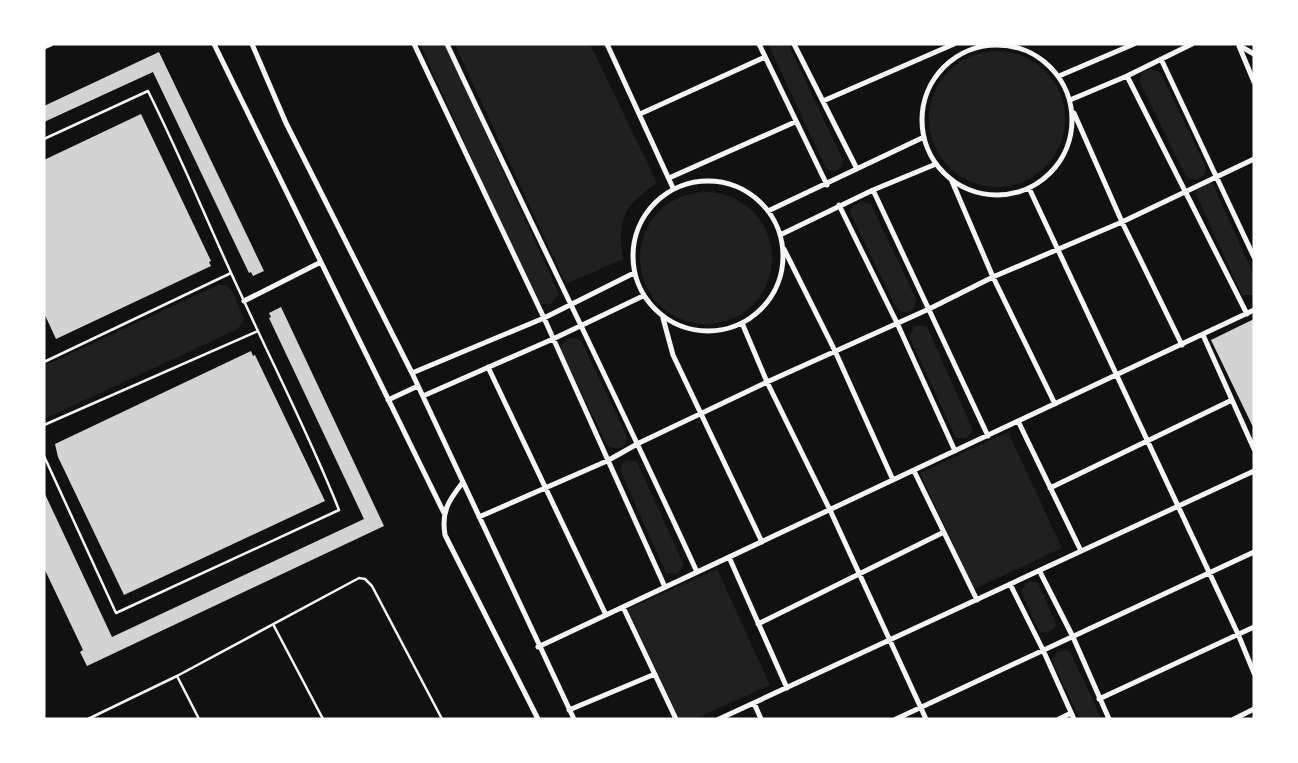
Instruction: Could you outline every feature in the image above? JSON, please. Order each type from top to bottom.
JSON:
[{"type":"street","points":[[44,47],[51,44]]},
{"type":"street","points":[[214,44],[444,513]]},
{"type":"street","points":[[251,44],[286,124],[412,373],[574,719]]},
{"type":"street","points":[[414,44],[544,318],[665,587]]},
{"type":"street","points":[[448,44],[580,327],[639,443],[697,572]]},
{"type":"street","points":[[615,44],[607,46],[673,188]]},
{"type":"street","points":[[759,44],[827,185]]},
{"type":"street","points":[[794,44],[857,169]]},
{"type":"street","points":[[823,102],[954,44]]},
{"type":"street","points":[[964,44],[966,51]]},
{"type":"street","points":[[1112,44],[1115,52]]},
{"type":"street","points":[[1059,76],[1134,44]]},
{"type":"street","points":[[1070,100],[1192,44]]},
{"type":"street","points":[[1238,45],[1254,54]]},
{"type":"street","points":[[1238,45],[1254,82]]},
{"type":"street","points":[[1072,109],[1072,134],[1064,156],[1049,175],[1029,188],[1009,194],[988,194],[968,189],[951,179],[936,164],[924,137],[923,111],[930,87],[945,66],[966,51],[983,46],[1017,47],[1033,53],[1047,63],[1059,76],[1122,222],[1182,345]]},
{"type":"street","points":[[640,114],[765,57]]},
{"type":"street","points":[[1161,59],[1254,257]]},
{"type":"street","points":[[1127,76],[1247,314]]},
{"type":"street","points":[[669,178],[795,122]]},
{"type":"street","points":[[768,211],[924,137]]},
{"type":"street","points":[[479,517],[607,461],[767,382],[1057,248],[1122,222],[1254,159]]},
{"type":"street","points":[[780,235],[839,205],[936,164]]},
{"type":"street","points":[[951,179],[993,277],[1055,404]]},
{"type":"street","points":[[783,245],[783,269],[775,291],[762,310],[742,323],[716,331],[688,329],[663,317],[643,296],[634,273],[632,252],[637,231],[647,212],[673,188],[696,182],[729,184],[757,199],[768,211],[780,235],[893,480]]},
{"type":"street","points":[[1029,188],[1210,573],[1254,673]]},
{"type":"street","points":[[873,190],[988,436]]},
{"type":"street","points":[[839,205],[897,323],[955,451]]},
{"type":"street","points":[[244,301],[321,262]]},
{"type":"street","points":[[412,373],[571,306],[634,273]]},
{"type":"street","points":[[423,396],[580,327],[643,296]]},
{"type":"street","points":[[538,647],[1254,310]]},
{"type":"street","points":[[663,317],[673,355],[762,541]]},
{"type":"street","points":[[742,323],[767,382],[830,510],[926,719]]},
{"type":"street","points":[[1203,335],[1254,449]]},
{"type":"street","points":[[488,367],[606,615]]},
{"type":"street","points":[[388,400],[418,386]]},
{"type":"street","points":[[1050,488],[1232,400]]},
{"type":"street","points":[[1018,421],[1081,551]]},
{"type":"street","points":[[914,471],[976,600]]},
{"type":"street","points":[[723,718],[1254,471]]},
{"type":"street","points":[[463,482],[447,503],[444,513],[445,535],[538,719]]},
{"type":"street","points":[[758,624],[942,533]]},
{"type":"street","points":[[896,719],[1254,552]]},
{"type":"street","points":[[729,557],[787,688]]},
{"type":"street","points":[[1040,572],[1073,637],[1109,719]]},
{"type":"street","points":[[1010,584],[1073,716],[1059,719]]},
{"type":"street","points":[[622,607],[676,719]]},
{"type":"street","points":[[1099,699],[1254,627]]},
{"type":"street","points":[[569,710],[654,674]]},
{"type":"street","points":[[754,703],[761,719]]},
{"type":"street","points":[[1234,719],[1254,709]]},
{"type":"lane","points":[[44,139],[148,92],[185,165],[231,273],[319,459],[340,510],[116,613],[44,456]]},
{"type":"lane","points":[[44,362],[231,273]]},
{"type":"lane","points":[[44,425],[258,331]]},
{"type":"lane","points":[[88,719],[177,677],[349,582],[365,579],[372,586],[442,719]]},
{"type":"lane","points":[[274,625],[323,719]]},
{"type":"lane","points":[[177,677],[199,719]]},
{"type":"shaded area","points":[[420,44],[445,44],[559,294],[551,304],[538,304]]},
{"type":"shaded area","points":[[590,44],[657,183],[630,206],[625,215],[621,234],[623,259],[566,284],[455,45]]},
{"type":"shaded area","points":[[768,44],[788,44],[843,160],[837,170],[826,168]]},
{"type":"shaded area","points":[[997,51],[1023,56],[1045,71],[1060,93],[1065,119],[1060,145],[1045,167],[1023,182],[997,187],[971,182],[949,167],[934,145],[929,119],[934,93],[949,71],[971,56]]},
{"type":"shaded area","points":[[1149,69],[1160,72],[1206,167],[1199,179],[1186,176],[1139,81],[1142,73]]},
{"type":"shaded area","points":[[1210,182],[1254,276],[1253,295],[1242,295],[1195,192]]},
{"type":"shaded area","points":[[706,192],[731,197],[753,211],[767,233],[772,258],[767,283],[753,305],[731,319],[706,324],[681,319],[659,305],[645,283],[640,258],[645,233],[659,211],[681,197]]},
{"type":"shaded area","points":[[860,202],[871,204],[916,299],[910,312],[897,309],[850,213],[853,206]]},
{"type":"shaded area","points":[[218,285],[226,285],[232,291],[244,319],[238,329],[44,419],[44,366]]},
{"type":"shaded area","points":[[914,327],[927,327],[973,430],[966,439],[956,438],[909,336]]},
{"type":"shaded area","points":[[566,339],[581,341],[627,436],[620,448],[607,445],[560,349]]},
{"type":"shaded area","points":[[1008,432],[1062,548],[974,589],[920,473]]},
{"type":"shaded area","points":[[627,460],[637,462],[684,565],[677,574],[666,573],[620,470]]},
{"type":"shaded area","points":[[717,569],[770,685],[695,719],[679,719],[628,609]]},
{"type":"shaded area","points":[[1026,583],[1038,583],[1056,623],[1050,631],[1039,631],[1021,592]]},
{"type":"shaded area","points":[[1057,652],[1070,652],[1102,719],[1080,719],[1052,661]]},
{"type":"building","points":[[159,52],[264,271],[253,276],[249,273],[153,72],[44,122],[44,106]]},
{"type":"building","points":[[141,114],[211,266],[56,339],[44,313],[44,160]]},
{"type":"building","points":[[281,307],[384,526],[87,666],[80,652],[83,650],[44,568],[44,492],[112,637],[364,519],[269,318],[269,313]]},
{"type":"building","points":[[1254,319],[1254,429],[1211,340]]},
{"type":"building","points":[[251,351],[325,501],[124,595],[58,457],[55,444]]}]
